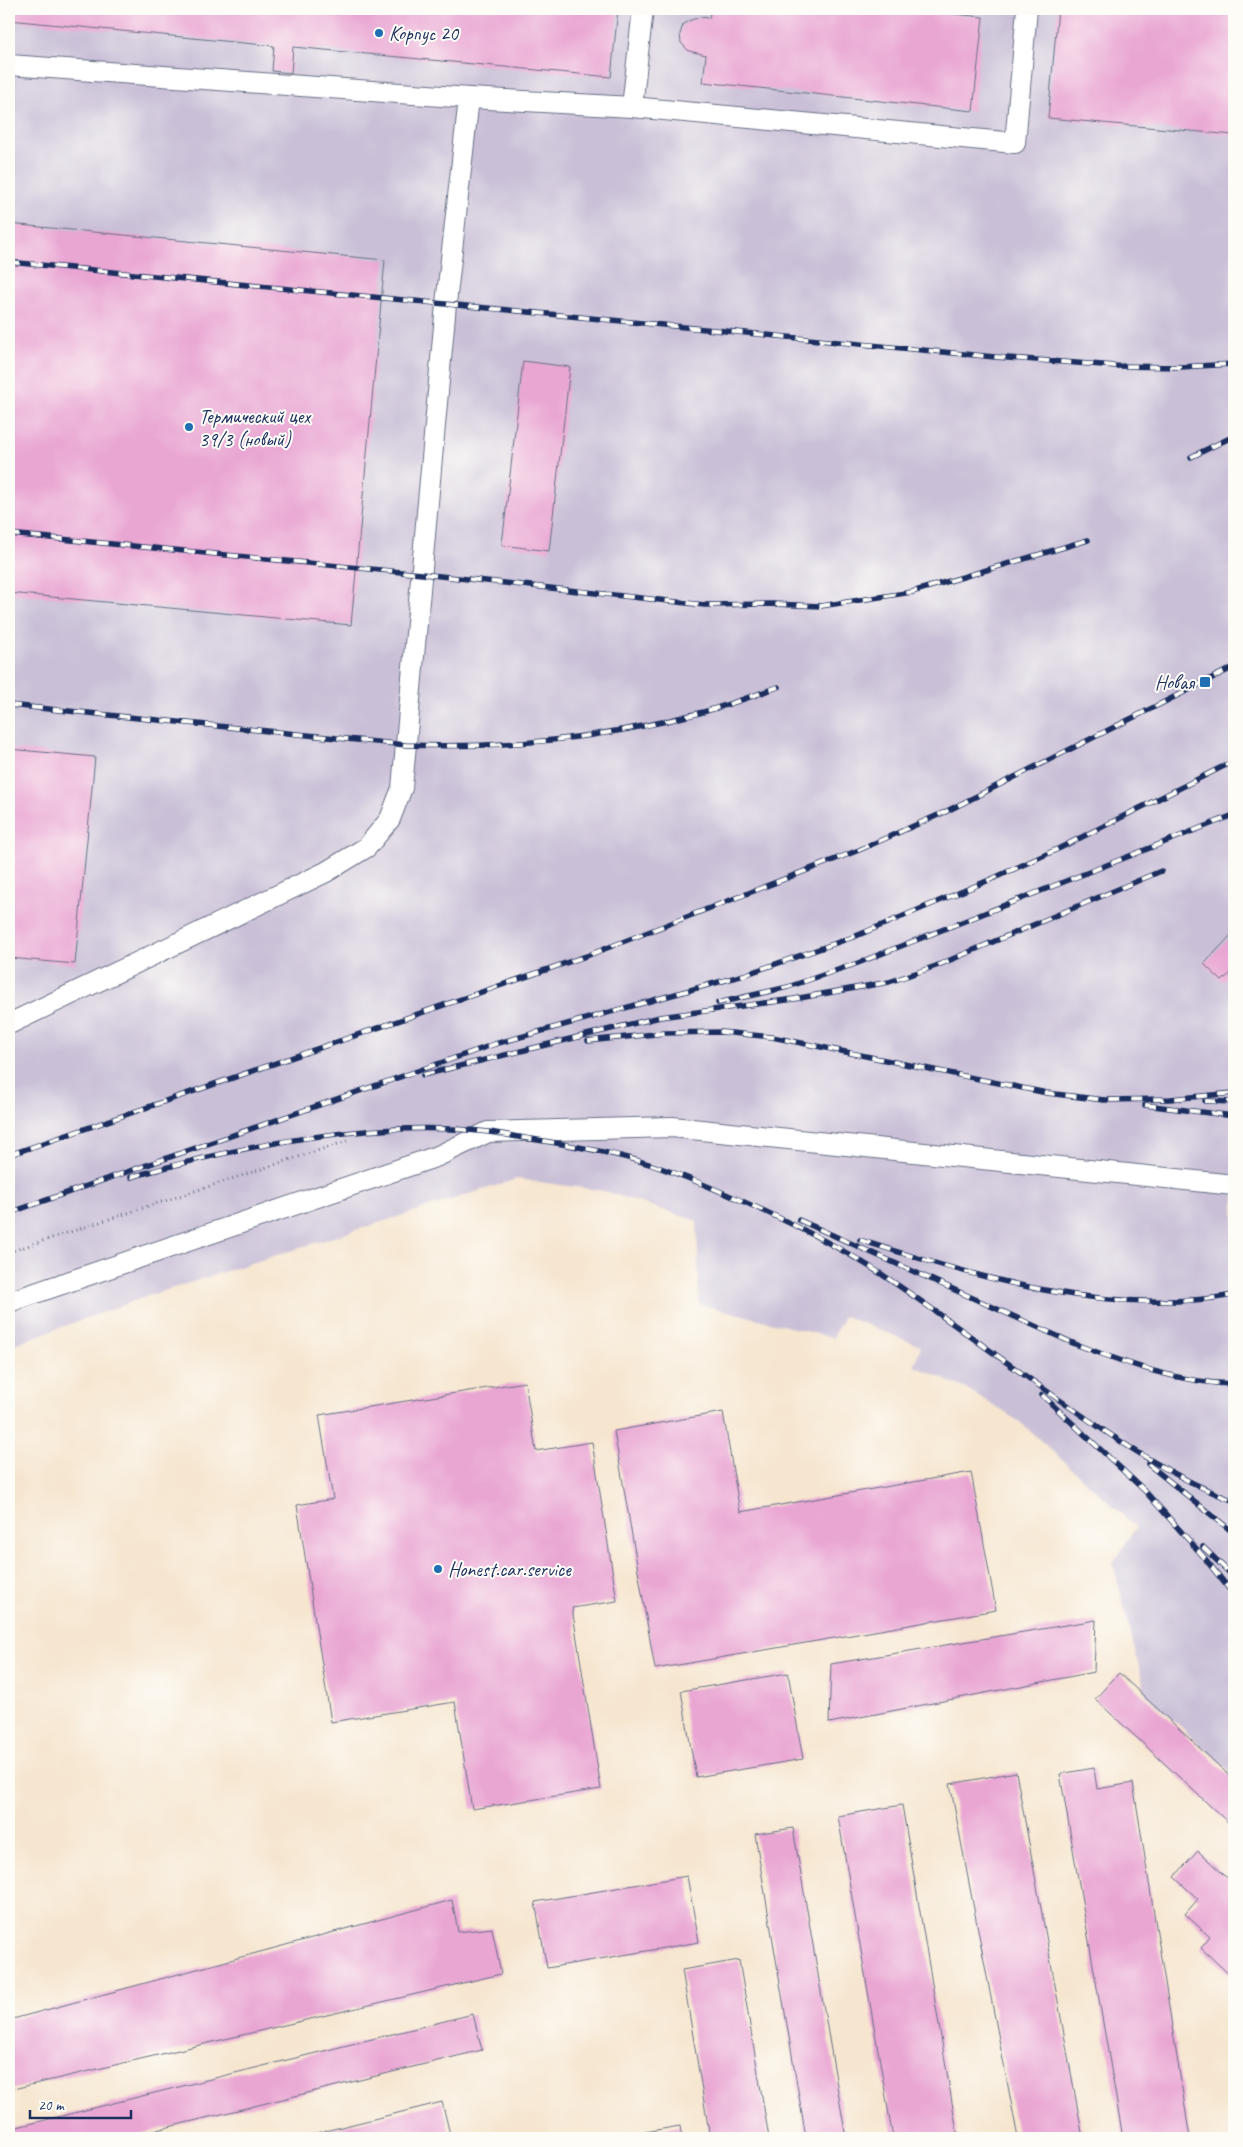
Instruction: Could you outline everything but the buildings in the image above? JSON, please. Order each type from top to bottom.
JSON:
[{"type":"lane","points":[[632,106],[643,9]]},
{"type":"lane","points":[[9,65],[468,98],[632,106],[1015,143],[1027,9]]},
{"type":"lane","points":[[9,1024],[326,872],[367,847],[390,819],[402,788],[446,304],[468,98]]},
{"type":"lane","points":[[9,1302],[438,1156],[488,1132],[672,1127],[1234,1185]]},
{"type":"path","points":[[9,1252],[347,1141]]},
{"type":"shaded area","points":[[9,9],[1234,9],[1234,1775],[1146,1695],[1113,1563],[1136,1527],[1020,1422],[969,1390],[914,1366],[921,1346],[844,1316],[833,1338],[699,1304],[697,1221],[604,1191],[517,1179],[148,1296],[9,1346]]},
{"type":"railway","points":[[9,262],[995,357],[1116,366],[1180,367],[1234,364]]},
{"type":"railway","points":[[1191,457],[1234,436]]},
{"type":"railway","points":[[9,534],[422,574],[705,605],[772,604],[821,606],[912,592],[1088,540]]},
{"type":"railway","points":[[9,1155],[589,955],[859,850],[945,812],[1234,667]]},
{"type":"railway","points":[[9,705],[406,745],[442,746],[554,740],[627,729],[664,722],[709,710],[778,687]]},
{"type":"railway","points":[[9,1213],[495,1044],[744,975],[856,936],[1060,848],[1234,761]]},
{"type":"railway","points":[[718,1003],[788,987],[858,963],[1231,816]]},
{"type":"railway","points":[[423,1075],[660,1017],[794,999],[889,982],[936,966],[1161,871]]},
{"type":"railway","points":[[588,1041],[665,1033],[721,1032],[772,1037],[1047,1093],[1104,1100],[1170,1099],[1234,1093]]},
{"type":"railway","points":[[1205,1101],[1234,1102]]},
{"type":"railway","points":[[1145,1105],[1234,1116]]},
{"type":"railway","points":[[131,1177],[174,1165],[263,1145],[354,1132],[400,1129],[445,1129],[489,1132],[576,1146],[649,1164],[734,1197],[849,1254],[944,1317],[1133,1450],[1173,1473],[1234,1501]]},
{"type":"railway","points":[[799,1220],[1075,1344],[1153,1371],[1193,1380],[1234,1384]]},
{"type":"railway","points":[[860,1240],[951,1268],[998,1280],[1044,1290],[1091,1297],[1139,1301],[1186,1301],[1234,1295]]},
{"type":"railway","points":[[1042,1395],[1144,1490],[1203,1556],[1234,1595]]},
{"type":"railway","points":[[1148,1464],[1234,1533]]},
{"type":"railway","points":[[1203,1547],[1234,1577]]},
{"type":"place","name":"Корпус 20","points":[[379,33]]},
{"type":"place","name":"Термический цех 39/3 (новый)","points":[[189,427]]},
{"type":"place","name":"Новая","points":[[1205,682]]},
{"type":"place","name":"Honest.car.service","points":[[438,1569]]}]
